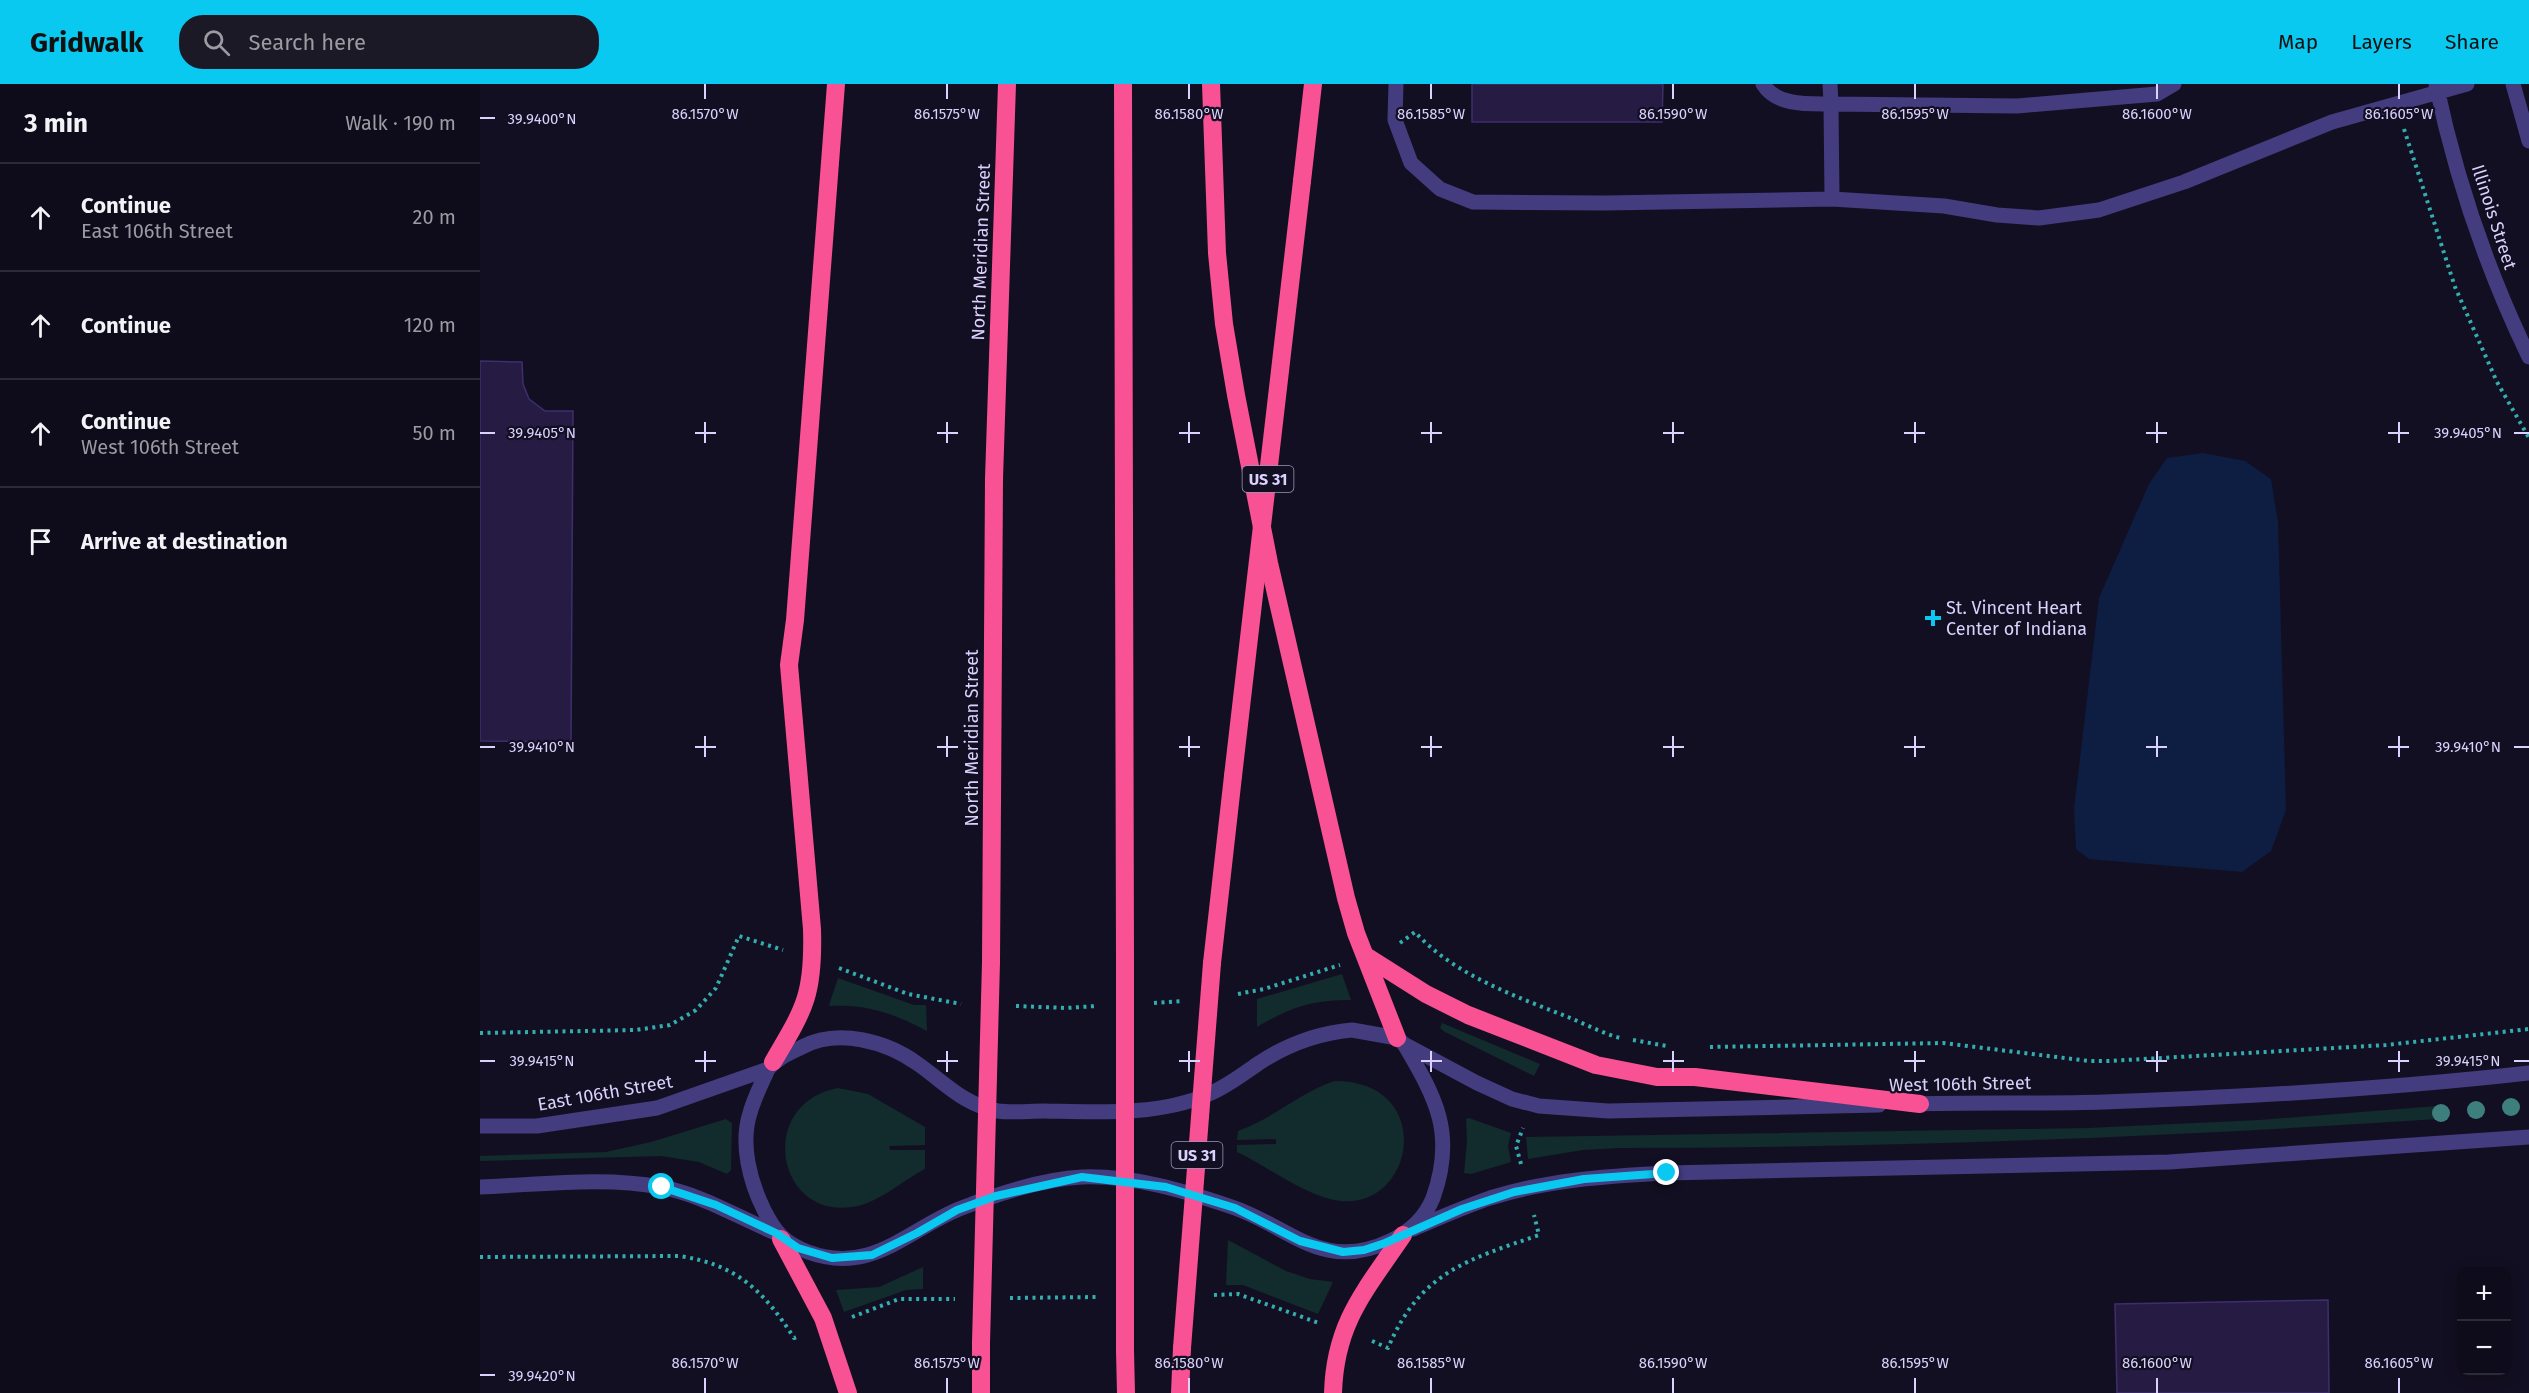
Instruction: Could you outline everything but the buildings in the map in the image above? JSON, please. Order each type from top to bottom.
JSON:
[{"type":"highway","points":[[771,1065],[807,1003],[813,972],[812,929],[789,665],[795,620],[836,84]]},
{"type":"highway","name":"North Meridian Street","points":[[981,1393],[991,962],[994,479],[1007,84]]},
{"type":"highway","points":[[1124,84],[1126,1393]]},
{"type":"highway","points":[[1211,84],[1217,253],[1236,395],[1269,563],[1356,933],[1401,1041]]},
{"type":"highway","name":"US 31","points":[[1180,1393],[1212,963],[1313,84]]},
{"type":"highway","points":[[1366,956],[1426,994],[1468,1015],[1596,1065],[1657,1077],[1695,1077],[1920,1104]]},
{"type":"highway","points":[[1333,1393],[1335,1360],[1347,1318],[1407,1232]]},
{"type":"highway","points":[[779,1236],[823,1317],[848,1393]]},
{"type":"street","points":[[1396,84],[1395,120],[1411,163],[1440,189],[1473,202],[1606,203],[1832,199],[1944,206],[2039,218],[2099,210],[2184,182],[2332,122],[2437,89],[2468,84]]},
{"type":"street","points":[[1763,84],[1767,92],[1795,103],[2016,106],[2157,89],[2174,84]]},
{"type":"street","points":[[1830,84],[1832,199]]},
{"type":"street","points":[[2513,84],[2529,141]]},
{"type":"street","name":"Illinois Street","points":[[2437,89],[2460,181],[2477,234],[2501,298],[2529,357]]},
{"type":"street","name":"West 106th Street","points":[[771,1065],[809,1044],[827,1038],[860,1040],[895,1051],[916,1062],[954,1094],[975,1105],[1000,1111],[1080,1112],[1166,1108],[1187,1102],[1234,1081],[1288,1047],[1328,1032],[1352,1030],[1401,1041],[1512,1099],[1565,1109],[1620,1111],[2102,1102],[2378,1088],[2529,1073]]},
{"type":"street","points":[[1401,1041],[1437,1105],[1444,1148],[1438,1184],[1430,1205],[1407,1232]]},
{"type":"street","name":"East 106th Street","points":[[480,1126],[537,1126],[657,1108],[771,1065]]},
{"type":"street","points":[[771,1065],[749,1114],[747,1147],[756,1193],[779,1236]]},
{"type":"street","points":[[480,1187],[617,1183],[662,1187],[693,1196],[779,1236],[798,1248],[832,1258],[872,1255],[957,1210],[996,1196],[1082,1177],[1166,1187],[1235,1208],[1318,1248],[1343,1252],[1364,1250],[1498,1196],[1552,1183],[1605,1177],[1677,1173],[1942,1169],[2169,1162],[2529,1137]]},
{"type":"path","points":[[2406,140],[2455,287],[2497,382],[2529,438]]},
{"type":"path","points":[[1400,943],[1415,932],[1438,956],[1469,974],[1537,1005],[1617,1037],[1677,1048]]},
{"type":"path","points":[[480,1033],[636,1030],[670,1025],[696,1010],[716,988],[739,936],[757,942]]},
{"type":"path","points":[[1698,1048],[1942,1043],[2089,1061],[2109,1061],[2386,1045],[2529,1029]]},
{"type":"path","points":[[1520,1138],[1516,1146],[1520,1159]]},
{"type":"path","points":[[1373,1341],[1388,1348],[1397,1326],[1441,1275],[1465,1262],[1539,1235],[1535,1220]]},
{"type":"path","points":[[480,1257],[679,1256],[707,1260],[728,1269],[773,1306],[794,1338],[807,1334]]},
{"type":"path","points":[[1203,1295],[1238,1294],[1313,1321]]},
{"type":"path","points":[[1004,1298],[1098,1297]]},
{"type":"path","points":[[848,1318],[899,1299],[958,1299]]},
{"type":"green space","points":[[1342,974],[1351,1000],[1325,1001],[1302,1006],[1257,1027],[1257,999]]},
{"type":"green space","points":[[838,978],[914,1005],[926,1005],[927,1031],[880,1011],[829,1005]]},
{"type":"green space","points":[[1442,1023],[1540,1064],[1534,1076],[1445,1032],[1440,1028]]},
{"type":"green space","points":[[1335,1081],[1367,1086],[1389,1101],[1401,1121],[1404,1144],[1398,1167],[1385,1186],[1366,1198],[1340,1201],[1314,1194],[1237,1152],[1237,1145],[1276,1144],[1276,1139],[1237,1140],[1238,1131]]},
{"type":"green space","points":[[838,1088],[868,1094],[925,1127],[925,1145],[889,1146],[890,1150],[925,1150],[925,1169],[880,1197],[852,1207],[826,1206],[806,1195],[792,1178],[786,1157],[787,1135],[795,1114],[812,1098]]},
{"type":"green space","points":[[2437,1106],[2438,1119],[2336,1125],[1926,1144],[1619,1148],[1583,1150],[1528,1159],[1526,1137],[2088,1128],[2259,1120]]},
{"type":"green space","points":[[1469,1118],[1511,1133],[1508,1146],[1511,1162],[1471,1174],[1464,1173],[1467,1142],[1466,1119]]},
{"type":"green space","points":[[726,1119],[732,1123],[731,1170],[727,1174],[699,1162],[661,1156],[480,1161],[480,1156],[606,1152],[651,1142]]},
{"type":"green space","points":[[1228,1240],[1286,1271],[1310,1279],[1333,1282],[1318,1314],[1243,1285],[1226,1285]]},
{"type":"green space","points":[[923,1267],[923,1289],[906,1290],[844,1312],[836,1290],[879,1287]]},
{"type":"water","points":[[2203,453],[2245,461],[2271,479],[2278,523],[2286,810],[2271,851],[2242,872],[2089,859],[2076,849],[2074,809],[2099,598],[2149,484],[2167,458]]},
{"type":"place","name":"St. Vincent Heart Center of Indiana","points":[[1933,618]]},
{"type":"route","points":[[662,1187],[716,1205],[776,1233],[798,1248],[832,1258],[872,1255],[957,1210],[1039,1184],[1082,1177],[1166,1187],[1235,1208],[1318,1248],[1343,1252],[1364,1250],[1385,1243],[1462,1209],[1514,1192],[1552,1183],[1584,1179],[1667,1173]]}]
